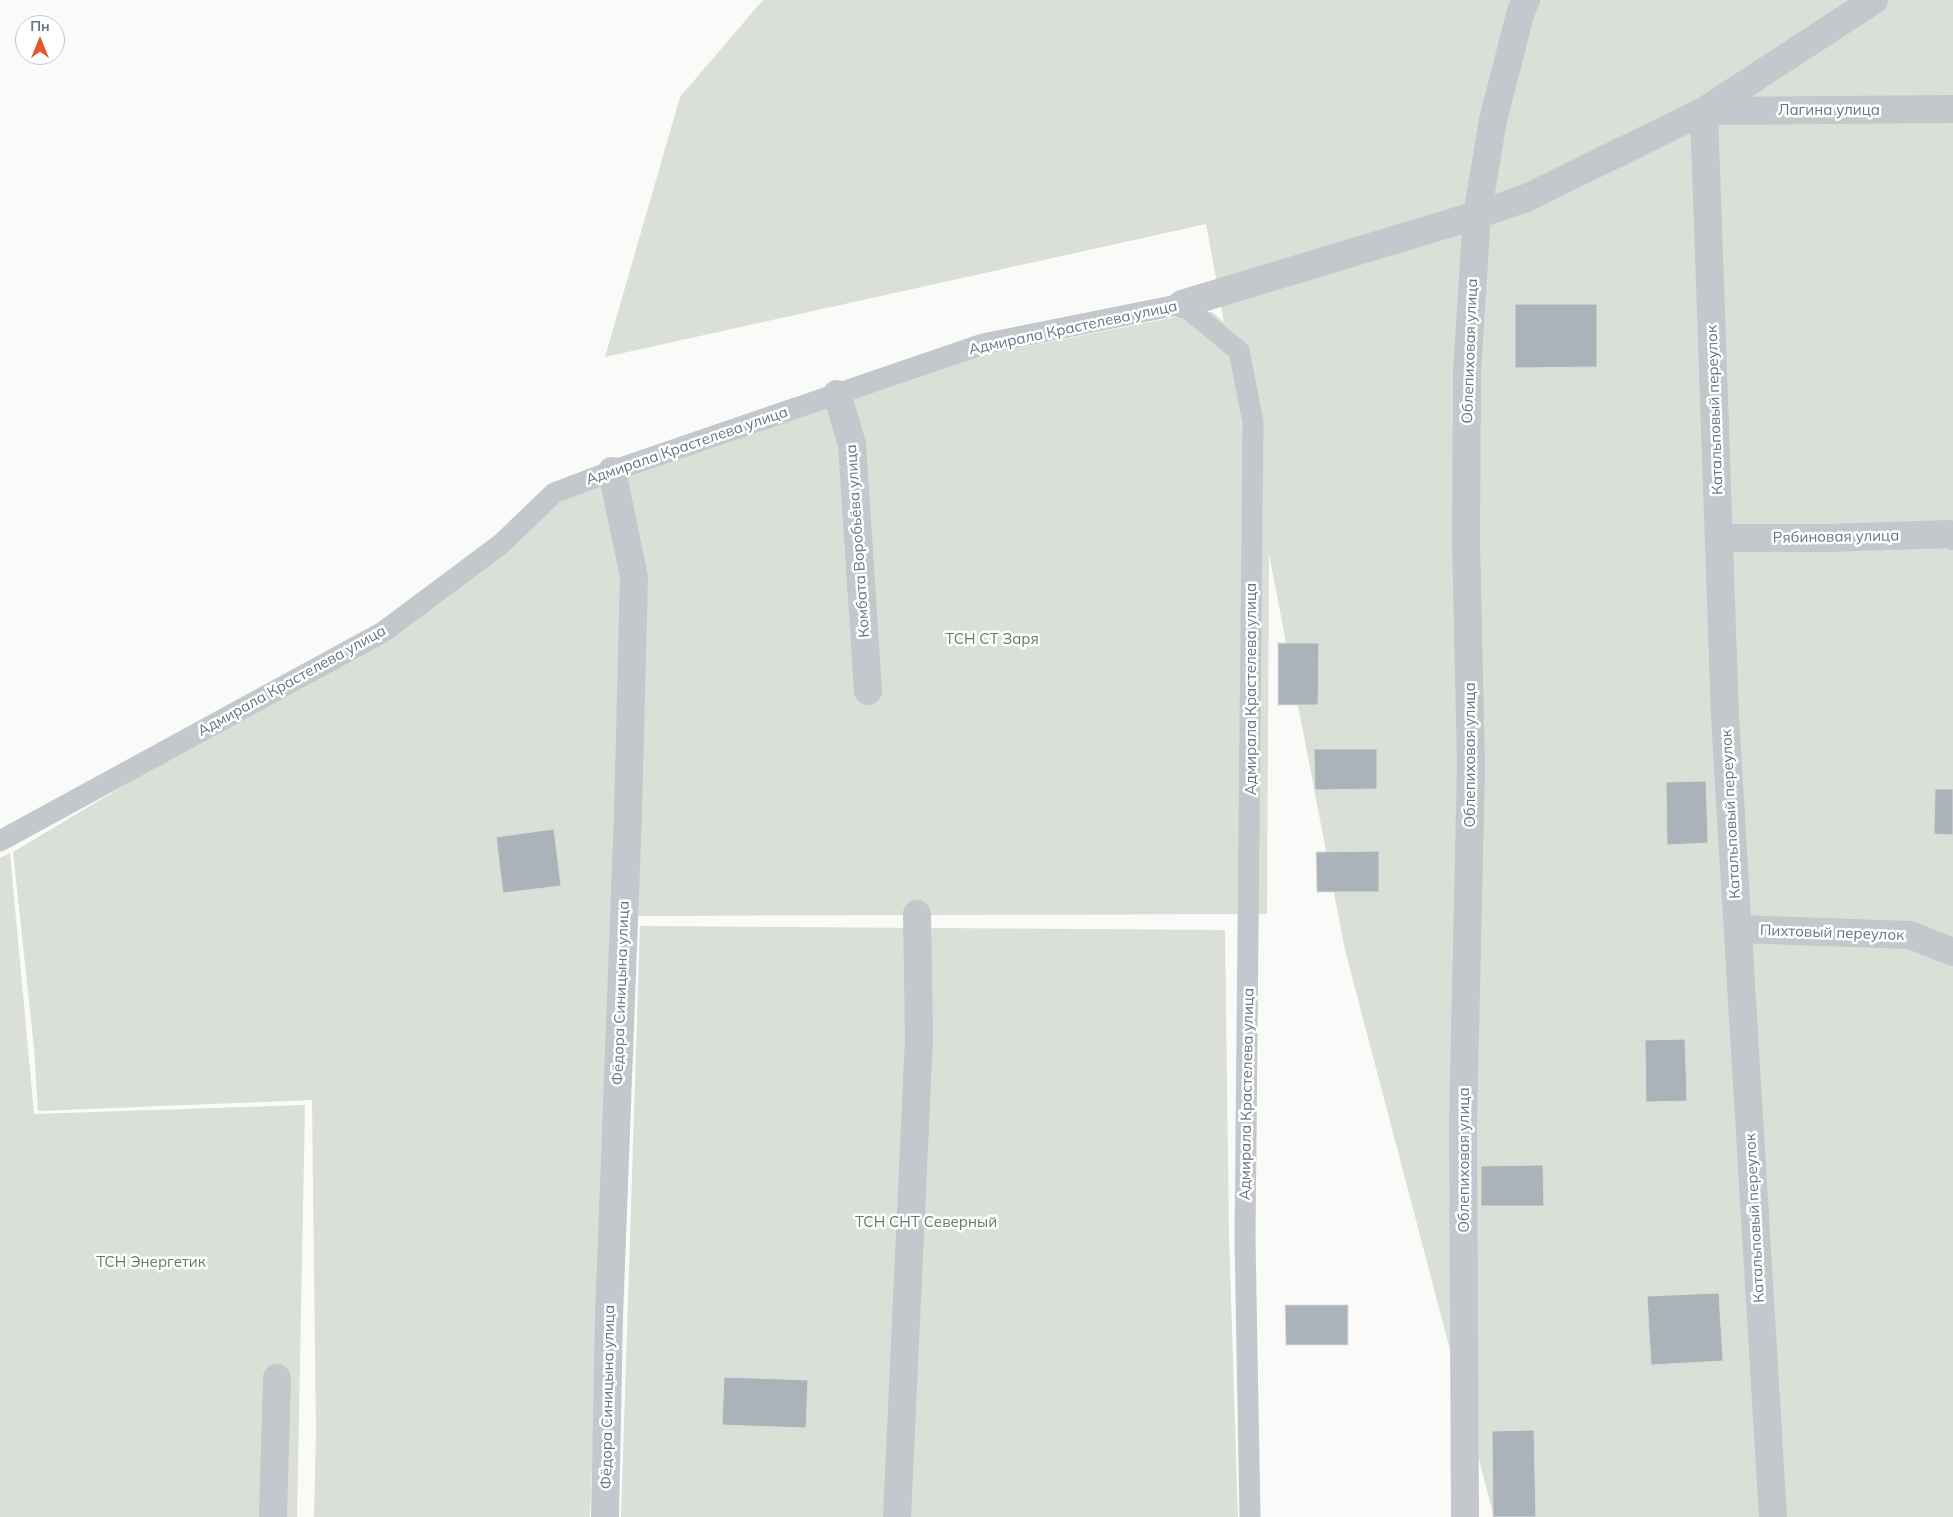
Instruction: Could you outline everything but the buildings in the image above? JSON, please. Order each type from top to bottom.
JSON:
[{"type":"street","name":"Облепиховая улица","points":[[1465,1517],[1463,1123],[1472,766],[1466,541],[1467,371],[1477,215],[1493,120],[1521,11],[1526,0]]},
{"type":"street","points":[[1182,304],[1477,215],[1526,198],[1704,111],[1874,0]]},
{"type":"street","name":"Лагина улица","points":[[1704,111],[1953,109]]},
{"type":"street","name":"Катальповый переулок","points":[[1704,111],[1725,717],[1773,1517]]},
{"type":"street","name":"Комбата Воробьёва улица","points":[[837,394],[852,444],[868,691]]},
{"type":"street","name":"Фёдора Синицына улица","points":[[605,1517],[609,1317],[628,813],[634,577],[612,471]]},
{"type":"street","name":"Рябиновая улица","points":[[1719,538],[1828,538],[1949,534],[1953,536]]},
{"type":"street","points":[[897,1517],[918,1038],[917,914]]},
{"type":"street","name":"Пихтовый переулок","points":[[1738,929],[1910,935],[1953,952]]},
{"type":"street","points":[[273,1517],[277,1378]]},
{"type":"lane","name":"Адмирала Крастелева улица","points":[[0,841],[383,632],[501,544],[554,493],[612,471],[983,344],[1182,304],[1239,351],[1253,422],[1245,1238],[1250,1517]]},
{"type":"green space","name":"ТСН СТ Заря","points":[[763,0],[1953,0],[1953,1517],[1494,1517],[1345,950],[1269,554],[1267,914],[612,916],[590,1517],[314,1517],[316,1431],[312,1100],[38,1111],[34,1048],[13,852],[145,773],[280,697],[556,500],[962,359],[1181,316],[1212,312],[1224,322],[1206,224],[605,357],[680,97]]},
{"type":"green space","name":"ТСН Энергетик","points":[[10,853],[34,1114],[305,1105],[297,1517],[0,1517],[0,858]]},
{"type":"green space","name":"ТСН СНТ Северный","points":[[640,926],[1225,930],[1229,1236],[1238,1517],[621,1517]]}]
